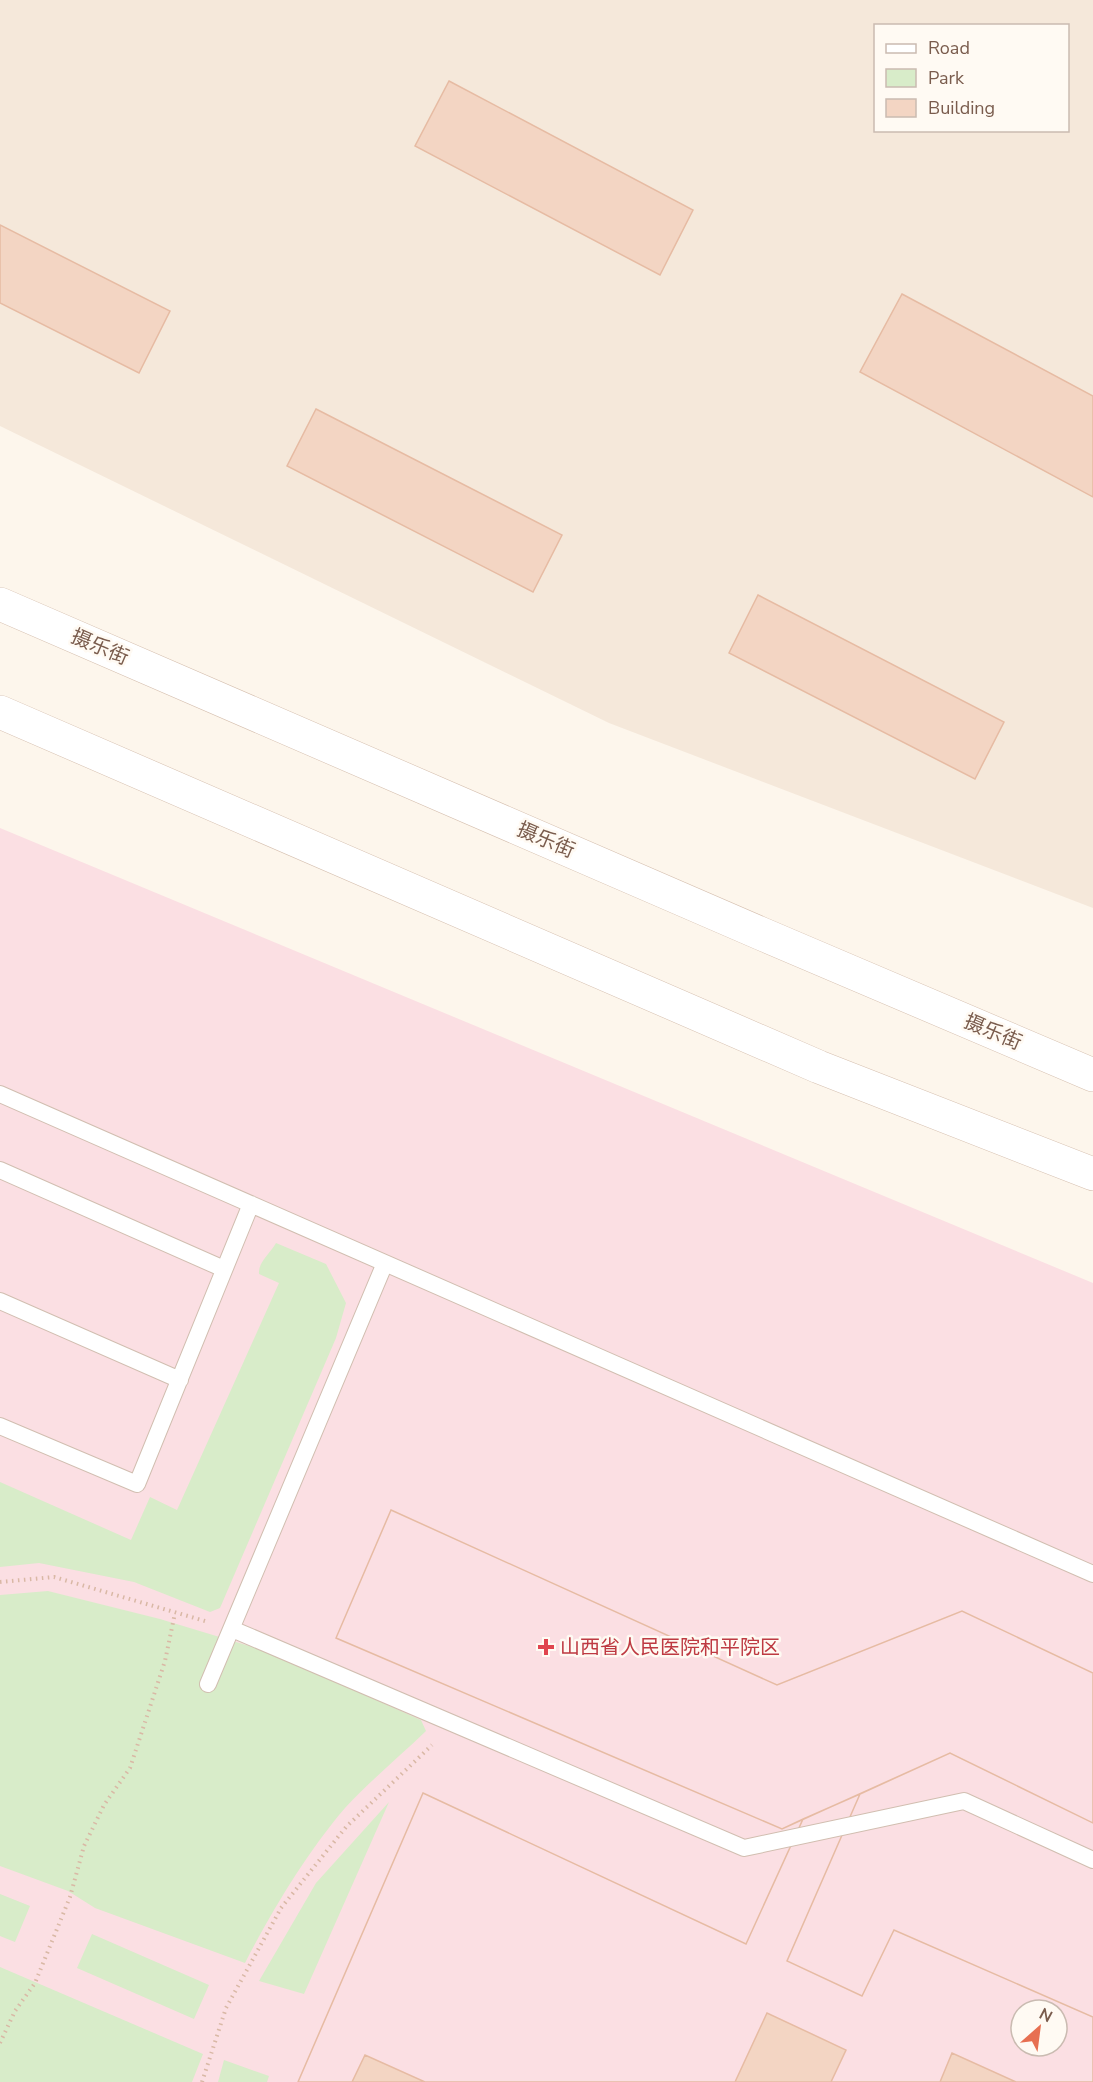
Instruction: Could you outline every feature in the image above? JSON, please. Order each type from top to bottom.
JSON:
[{"type":"main road","name":"摄乐街","points":[[0,604],[1093,1075]]},
{"type":"main road","points":[[0,712],[819,1067],[1093,1174]]},
{"type":"lane","points":[[0,1094],[1092,1572]]},
{"type":"lane","points":[[0,1170],[224,1269]]},
{"type":"lane","points":[[0,1426],[137,1484],[251,1203]]},
{"type":"lane","points":[[208,1684],[386,1263]]},
{"type":"lane","points":[[0,1301],[180,1380]]},
{"type":"lane","points":[[232,1629],[744,1848],[964,1801],[1093,1860]]},
{"type":"path","points":[[0,1582],[54,1577],[232,1629]]},
{"type":"path","points":[[0,2043],[15,2011],[35,1983],[70,1897],[84,1846],[104,1805],[130,1768],[165,1660],[175,1613]]},
{"type":"path","points":[[202,2082],[226,2008],[281,1908],[346,1827],[422,1753],[456,1725]]},
{"type":"shaded area","points":[[0,0],[1093,0],[1093,908],[609,723],[0,426]]},
{"type":"shaded area","name":"山西省人民医院和平院区","points":[[0,828],[1093,1283],[1093,2082],[0,2082]]},
{"type":"green space","points":[[276,1243],[326,1264],[346,1303],[336,1338],[220,1608],[210,1612],[134,1582],[39,1563],[0,1567],[0,1482],[131,1540],[150,1497],[177,1510],[279,1283],[259,1274],[262,1262]]},
{"type":"green space","points":[[48,1591],[160,1619],[269,1652],[421,1720],[426,1731],[345,1808],[317,1843],[266,1923],[245,1963],[95,1908],[68,1891],[0,1866],[0,1595]]},
{"type":"green space","points":[[389,1802],[304,1994],[259,1981],[316,1883]]},
{"type":"green space","points":[[0,1894],[30,1906],[15,1942],[0,1936]]},
{"type":"green space","points":[[92,1934],[209,1985],[194,2019],[77,1968]]},
{"type":"green space","points":[[0,1967],[203,2054],[192,2082],[0,2082]]},
{"type":"green space","points":[[224,2060],[269,2076],[267,2082],[218,2082]]},
{"type":"building","points":[[449,81],[693,210],[660,275],[415,146]]},
{"type":"building","points":[[0,225],[170,311],[139,373],[0,303]]},
{"type":"building","points":[[902,294],[1093,396],[1093,497],[860,372]]},
{"type":"building","points":[[316,409],[562,535],[533,592],[287,466]]},
{"type":"building","points":[[758,595],[1004,722],[975,779],[729,653]]},
{"type":"building","points":[[391,1510],[777,1685],[962,1611],[1093,1673],[1093,1823],[950,1753],[860,1794],[787,1961],[862,1996],[894,1930],[1050,1998],[1009,1998],[1009,2058],[1069,2058],[1069,2007],[1093,2017],[1093,2082],[1016,2082],[952,2053],[940,2082],[831,2082],[846,2050],[767,2013],[735,2082],[425,2082],[365,2055],[352,2082],[298,2082],[423,1793],[746,1944],[803,1819],[782,1829],[336,1638]]},
{"type":"building","points":[[391,1510],[777,1685],[962,1611],[1093,1673],[1093,1823],[950,1753],[782,1829],[336,1638]]},
{"type":"building","points":[[423,1793],[746,1944],[803,1819],[860,1794],[787,1961],[862,1996],[894,1930],[1050,1998],[1009,1998],[1009,2058],[1069,2058],[1069,2007],[1093,2017],[1093,2082],[298,2082]]},
{"type":"place","name":"山西省人民医院和平院区","points":[[546,1647]]}]
